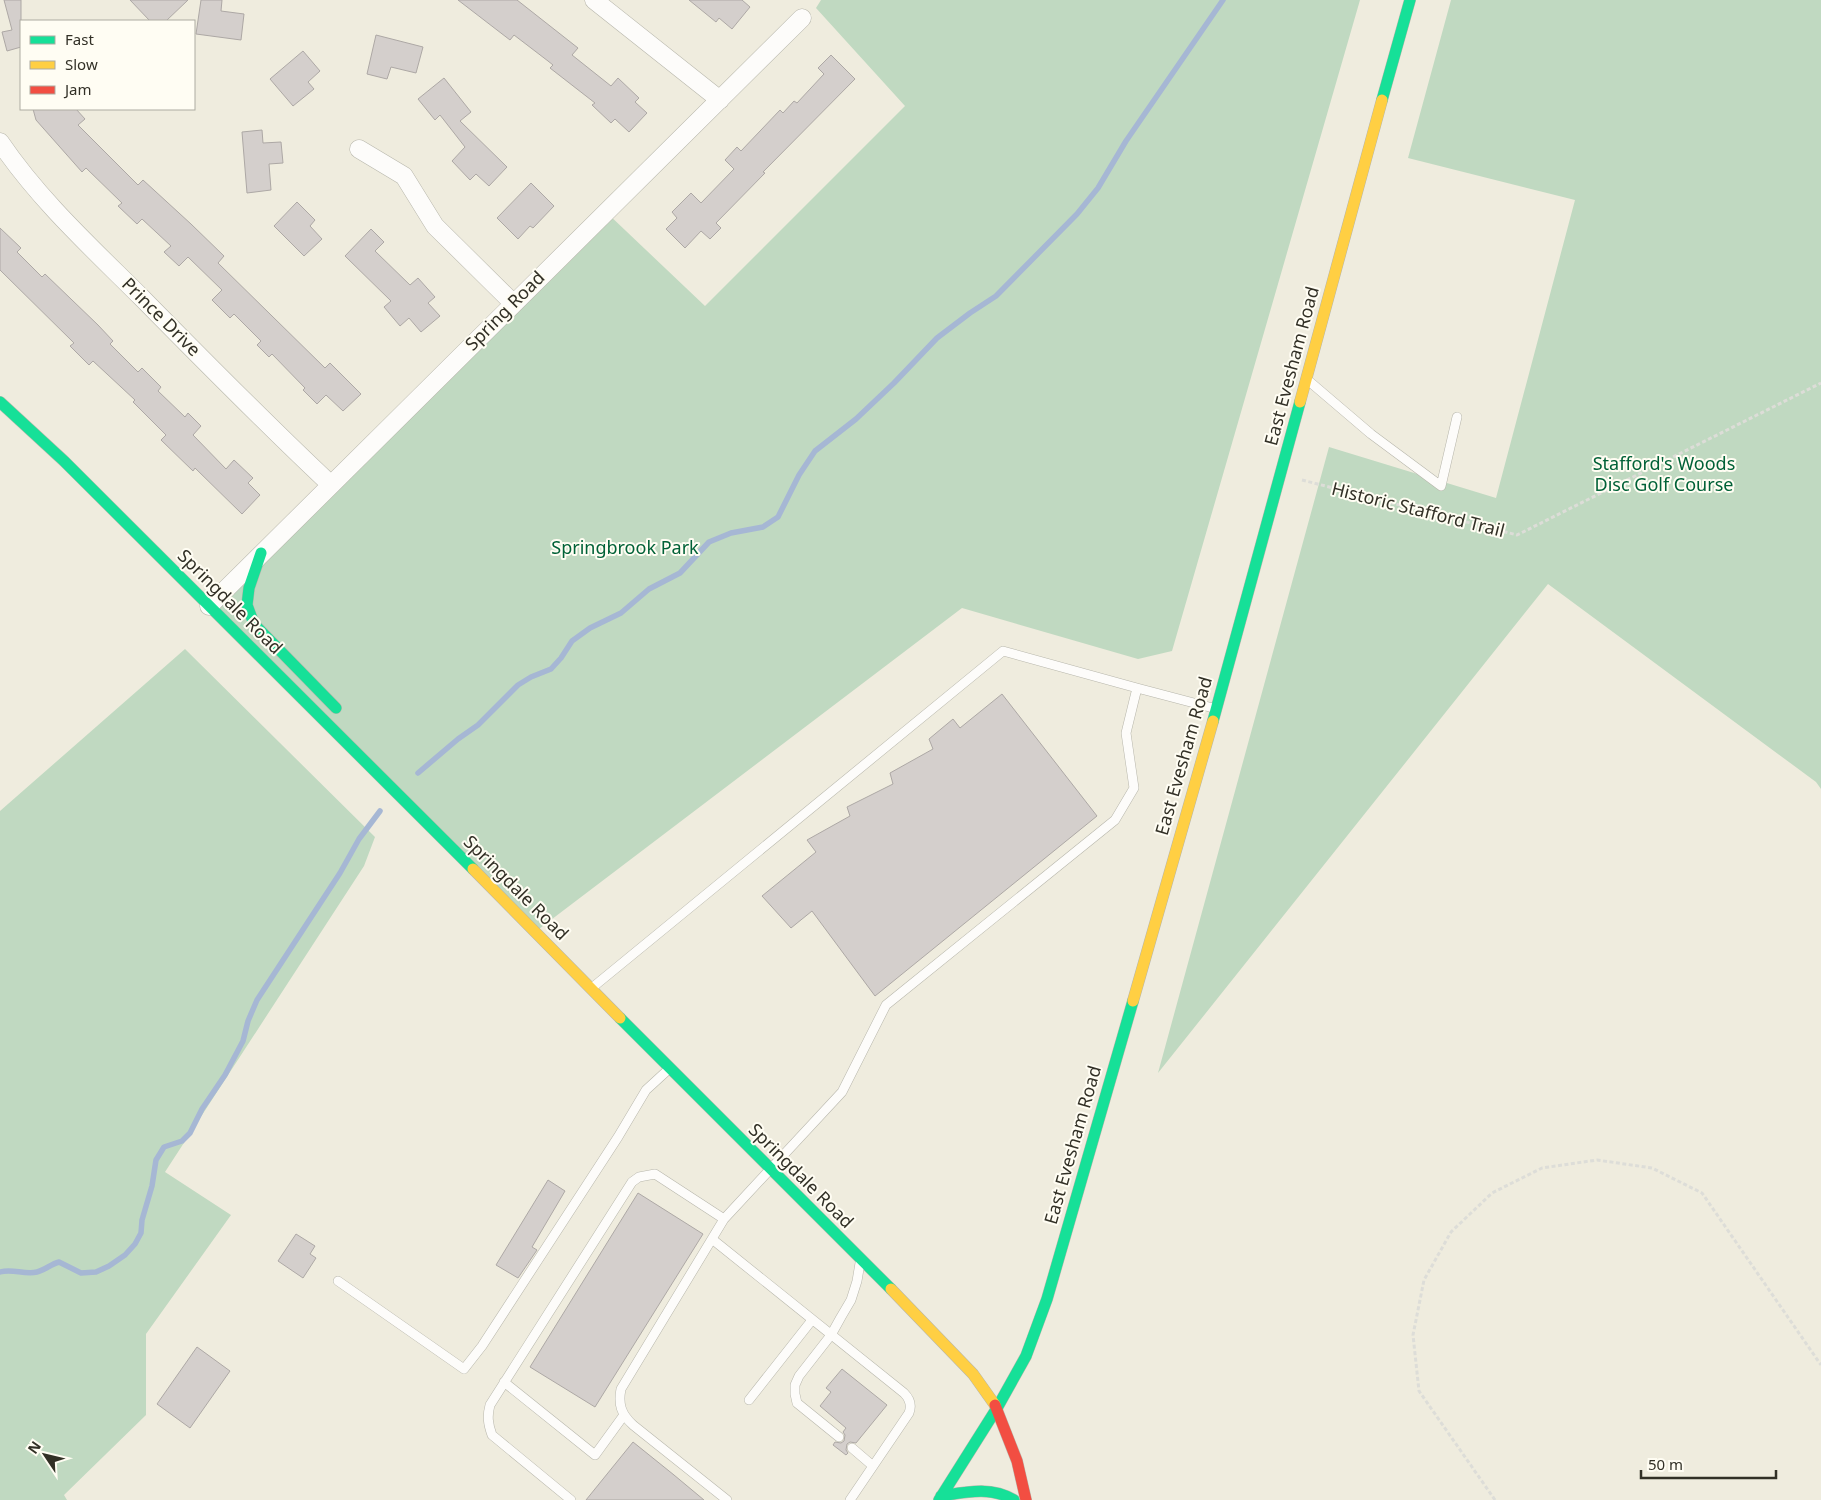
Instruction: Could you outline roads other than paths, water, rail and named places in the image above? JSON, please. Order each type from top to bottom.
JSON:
[{"type":"main road","name":"East Evesham Road","points":[[941,1499],[997,1408],[1026,1356],[1047,1299],[1230,660],[1410,0]]},
{"type":"main road","name":"Springdale Road","points":[[0,402],[64,461],[358,754],[917,1315],[973,1374],[997,1408],[1017,1461],[1026,1500]]},
{"type":"main road","points":[[261,554],[249,588],[247,605],[254,624],[341,713]]},
{"type":"main road","points":[[350,728],[358,754]]},
{"type":"main road","points":[[941,1499],[980,1490],[994,1490],[1006,1494],[1014,1500]]},
{"type":"street","points":[[594,0],[720,100]]},
{"type":"street","name":"Spring Road","points":[[209,606],[802,18]]},
{"type":"street","name":"Prince Drive","points":[[0,142],[15,164],[51,207],[288,445],[330,484]]},
{"type":"street","points":[[359,150],[404,176],[435,226],[513,304]]},
{"type":"lane","points":[[1306,378],[1371,434],[1441,486],[1457,417]]},
{"type":"lane","points":[[591,989],[1003,651],[1216,709]]},
{"type":"lane","points":[[727,1500],[632,1425],[620,1409],[621,1388],[724,1219],[842,1092],[886,1005],[1115,820],[1134,788],[1126,733],[1137,688]]},
{"type":"lane","points":[[338,1281],[464,1369],[482,1346],[618,1138],[646,1090],[670,1068]]},
{"type":"lane","points":[[571,1500],[492,1435],[488,1426],[490,1405],[632,1182],[639,1177],[655,1174],[724,1219]]},
{"type":"lane","points":[[712,1238],[909,1400],[909,1413],[850,1500]]},
{"type":"lane","points":[[839,1437],[797,1403],[796,1385],[799,1376],[831,1335],[851,1300],[861,1260]]},
{"type":"lane","points":[[749,1400],[812,1320]]},
{"type":"lane","points":[[504,1382],[595,1455],[624,1415]]},
{"type":"lane","points":[[852,1448],[873,1466]]},
{"type":"waterway","points":[[418,773],[458,739],[478,725],[518,685],[531,677],[551,669],[572,641],[590,628],[621,613],[649,589],[680,573],[709,542],[731,533],[763,527],[778,517],[799,475],[815,451],[856,419],[937,338],[996,296],[1077,214],[1098,188],[1126,141],[1223,0]]},
{"type":"waterway","points":[[0,1272],[37,1272],[59,1262],[81,1273],[96,1272],[125,1255],[135,1244],[141,1233],[142,1220],[152,1186],[156,1160],[164,1147],[182,1141],[190,1133],[202,1109],[225,1075],[243,1041],[248,1021],[257,1000],[340,873],[359,839],[380,811]]},
{"type":"park label","name":"Stafford's Woods Disc Golf Course","points":[[1664,474]]},
{"type":"park label","name":"Springbrook Park","points":[[625,548]]}]
